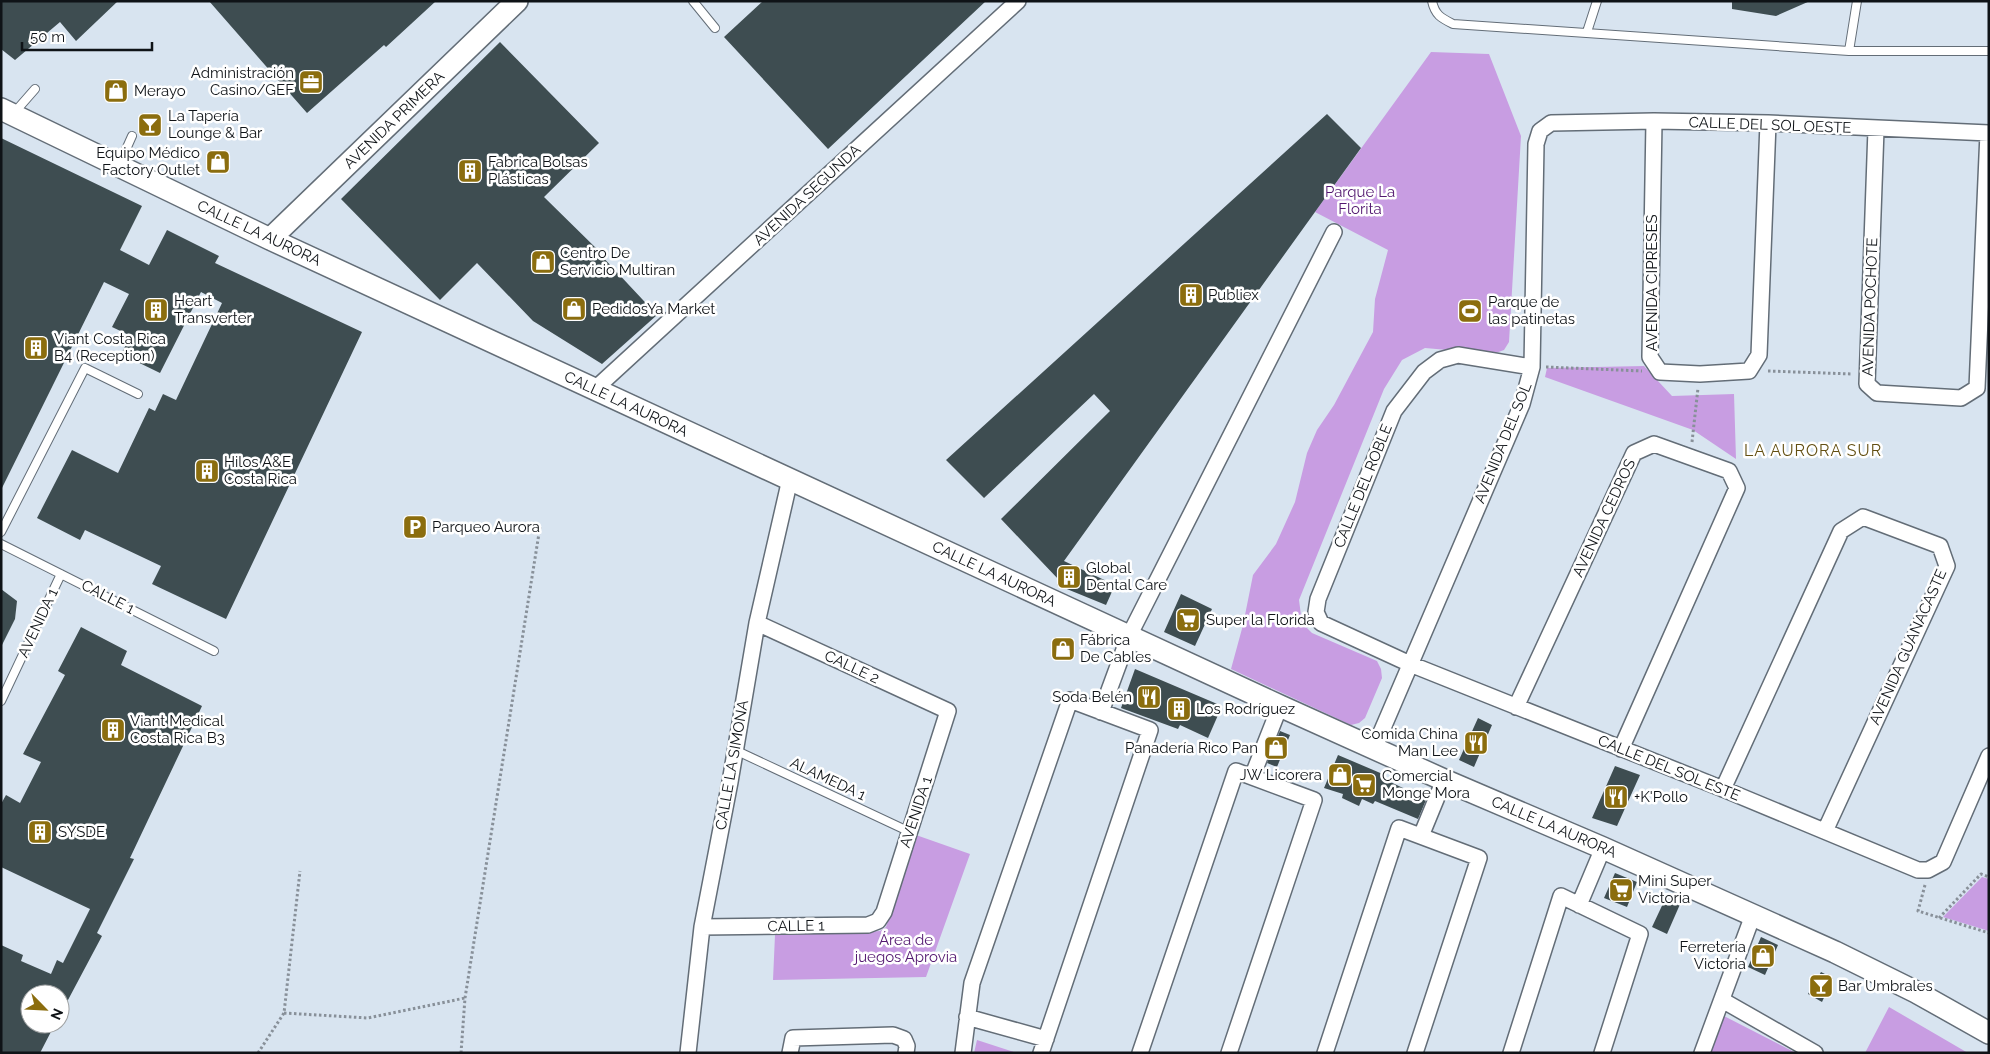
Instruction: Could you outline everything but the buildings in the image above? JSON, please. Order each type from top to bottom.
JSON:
[{"type":"street","name":"AVENIDA PRIMERA","points":[[270,239],[517,1]]},
{"type":"street","name":"AVENIDA SEGUNDA","points":[[595,390],[1018,1]]},
{"type":"street","name":"CALLE LA AURORA","points":[[7,112],[270,239],[1280,706],[1843,956],[1916,992],[1989,1033]]},
{"type":"street","name":"CALLE DEL SOL OESTE","points":[[1551,123],[1654,121],[1768,123],[1989,133]]},
{"type":"street","name":"AVENIDA CIPRESES","points":[[1654,121],[1650,357],[1660,372],[1700,374],[1749,371]]},
{"type":"street","name":"AVENIDA DEL SOL","points":[[1374,749],[1522,404],[1532,367],[1536,144],[1540,131],[1551,123]]},
{"type":"street","points":[[1749,371],[1759,355],[1768,123]]},
{"type":"street","name":"AVENIDA POCHOTE","points":[[1876,129],[1867,384],[1877,393],[1961,398],[1977,388],[1989,133]]},
{"type":"street","points":[[1101,712],[1129,636],[1334,232]]},
{"type":"street","name":"CALLE DEL ROBLE","points":[[1410,664],[1321,623],[1316,612],[1318,599],[1379,444],[1394,411],[1408,391],[1424,372],[1440,360],[1458,355],[1532,367]]},
{"type":"street","name":"AVENIDA CEDROS","points":[[1516,707],[1634,452],[1654,444],[1729,471],[1737,488],[1621,749]]},
{"type":"street","name":"CALLE LA SIMONA","points":[[688,1053],[702,927],[735,750],[756,623],[790,479]]},
{"type":"street","name":"AVENIDA GUANACASTE","points":[[1723,789],[1842,532],[1863,517],[1940,546],[1947,566],[1825,831]]},
{"type":"street","name":"CALLE 2","points":[[756,623],[948,711]]},
{"type":"street","name":"CALLE DEL SOL ESTE","points":[[1410,664],[1723,789],[1918,870],[1928,870]]},
{"type":"street","points":[[963,1053],[967,1017],[972,983],[1070,700],[1150,730],[1043,1046],[967,1017]]},
{"type":"street","points":[[1252,777],[1280,706]]},
{"type":"street","name":"AVENIDA 1","points":[[884,912],[948,711]]},
{"type":"street","points":[[1928,870],[1943,862],[1989,756]]},
{"type":"street","points":[[1140,1053],[1236,771],[1314,800],[1229,1053]]},
{"type":"street","points":[[1422,836],[1444,780]]},
{"type":"street","points":[[1325,1053],[1399,828],[1479,858],[1415,1053]]},
{"type":"street","points":[[1579,904],[1603,848]]},
{"type":"street","points":[[1510,1053],[1561,896],[1640,934],[1602,1053]]},
{"type":"street","name":"CALLE 1","points":[[702,927],[868,925],[878,921],[884,912]]},
{"type":"street","points":[[1702,1053],[1753,915]]},
{"type":"street","points":[[1722,1000],[1815,1053]]},
{"type":"street","points":[[790,1053],[793,1038],[893,1035],[904,1039],[907,1046],[906,1053]]},
{"type":"lane","points":[[693,1],[716,28]]},
{"type":"lane","points":[[1432,1],[1434,12],[1453,24],[1849,51],[1989,51]]},
{"type":"lane","points":[[1587,32],[1596,1]]},
{"type":"lane","points":[[1849,51],[1857,1]]},
{"type":"lane","points":[[7,112],[35,89]]},
{"type":"lane","points":[[119,166],[132,136]]},
{"type":"lane","points":[[1,532],[85,368],[138,394]]},
{"type":"lane","name":"CALLE 1","points":[[1,544],[214,651]]},
{"type":"lane","name":"AVENIDA 1","points":[[1,700],[61,574]]},
{"type":"lane","name":"ALAMEDA 1","points":[[735,750],[910,832]]},
{"type":"path","points":[[1532,367],[1584,367],[1660,372]]},
{"type":"path","points":[[1749,371],[1867,374]]},
{"type":"path","points":[[1691,457],[1700,374]]},
{"type":"path","points":[[460,1053],[465,998],[540,527]]},
{"type":"path","points":[[1928,870],[1918,911],[1989,933]]},
{"type":"path","points":[[258,1053],[284,1013],[300,871]]},
{"type":"path","points":[[1939,918],[1981,874],[1989,877]]},
{"type":"path","points":[[284,1013],[368,1018],[465,998]]},
{"type":"green space","name":"Parque La Florita","points":[[1431,52],[1489,54],[1521,136],[1509,342],[1504,350],[1493,354],[1425,348],[1402,360],[1384,389],[1299,600],[1302,623],[1312,633],[1377,661],[1381,669],[1382,678],[1365,718],[1359,723],[1351,725],[1231,669],[1243,625],[1253,575],[1276,544],[1295,502],[1307,453],[1317,430],[1334,405],[1373,332],[1375,299],[1388,250],[1315,212]]},
{"type":"green space","points":[[1644,366],[1672,396],[1734,394],[1736,459],[1693,430],[1545,377],[1547,368]]},
{"type":"green space","name":"Área de juegos Aprovia","points":[[916,835],[970,854],[926,977],[773,980],[775,935],[880,931],[886,927]]},
{"type":"green space","points":[[1982,877],[1989,879],[1989,931],[1943,917]]},
{"type":"green space","points":[[1889,1007],[1968,1053],[1865,1053]]},
{"type":"green space","points":[[1724,1016],[1796,1053],[1708,1053]]},
{"type":"green space","points":[[977,1040],[1017,1053],[974,1053]]},
{"type":"place","name":"Administración Casino/GEF","points":[[311,82]]},
{"type":"place","name":"Merayo","points":[[116,91]]},
{"type":"place","name":"La Tapería Lounge & Bar","points":[[150,125]]},
{"type":"place","name":"Equipo Médico Factory Outlet","points":[[218,162]]},
{"type":"place","name":"Fabrica Bolsas Plásticas","points":[[470,171]]},
{"type":"place","name":"Centro De Servicio Multiran","points":[[543,262]]},
{"type":"place","name":"Publiex","points":[[1191,295]]},
{"type":"place","name":"PedidosYa Market","points":[[574,309]]},
{"type":"place","name":"Heart Transverter","points":[[156,310]]},
{"type":"place","name":"Parque de las patinetas","points":[[1470,311]]},
{"type":"place","name":"Viant Costa Rica B4 (Reception)","points":[[36,348]]},
{"type":"place","name":"Hilos A&E Costa Rica","points":[[207,471]]},
{"type":"place","name":"Parqueo Aurora","points":[[415,527]]},
{"type":"place","name":"Global Dental Care","points":[[1069,577]]},
{"type":"place","name":"Super la Florida","points":[[1188,620]]},
{"type":"place","name":"Fábrica De Cables","points":[[1063,649]]},
{"type":"place","name":"Soda Belén","points":[[1149,697]]},
{"type":"place","name":"Los Rodríguez","points":[[1179,709]]},
{"type":"place","name":"Viant Medical Costa Rica B3","points":[[113,730]]},
{"type":"place","name":"Comida China Man Lee","points":[[1476,743]]},
{"type":"place","name":"Panadería Rico Pan","points":[[1276,748]]},
{"type":"place","name":"JW Licorera","points":[[1340,775]]},
{"type":"place","name":"Comercial Monge Mora","points":[[1364,785]]},
{"type":"place","name":"+K'Pollo","points":[[1616,797]]},
{"type":"place","name":"SYSDE","points":[[40,832]]},
{"type":"place","name":"Mini Super Victoria","points":[[1621,890]]},
{"type":"place","name":"Ferretería Victoria","points":[[1763,956]]},
{"type":"place","name":"Bar Umbrales","points":[[1821,986]]},
{"type":"district","name":"LA AURORA SUR","points":[[1813,450]]}]
